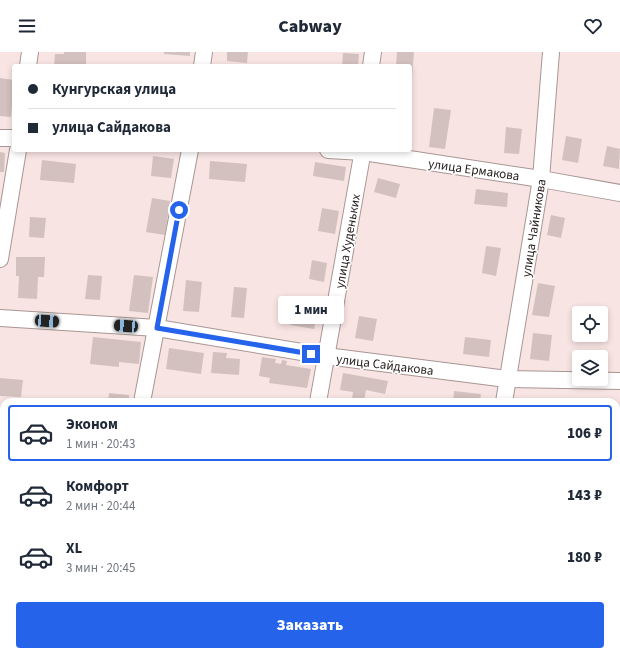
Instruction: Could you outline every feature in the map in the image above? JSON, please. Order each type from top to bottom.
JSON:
[{"type":"street","points":[[28,64],[30,52]]},
{"type":"street","points":[[202,64],[204,52]]},
{"type":"street","points":[[371,64],[373,52]]},
{"type":"street","name":"улица Чайникова","points":[[505,398],[541,178],[551,52]]},
{"type":"street","points":[[0,138],[12,138]]},
{"type":"street","points":[[0,259],[18,152]]},
{"type":"street","points":[[143,398],[190,152]]},
{"type":"street","name":"улица Худеньких","points":[[319,398],[363,152]]},
{"type":"street","name":"улица Ермакова","points":[[370,152],[541,178],[620,193]]},
{"type":"street","name":"улица Сайдакова","points":[[0,318],[157,328],[326,356],[507,379],[620,381]]},
{"type":"building","points":[[64,52],[86,52],[86,64],[54,64],[55,54],[64,54]]},
{"type":"building","points":[[164,52],[190,52],[190,56],[164,54]]},
{"type":"building","points":[[227,52],[248,52],[247,63],[227,61]]},
{"type":"building","points":[[397,52],[414,52],[412,77],[412,64],[396,64]]},
{"type":"building","points":[[343,53],[359,54],[358,64],[342,64]]},
{"type":"building","points":[[0,78],[12,80],[11,117],[0,116]]},
{"type":"building","points":[[434,108],[451,110],[445,149],[429,147]]},
{"type":"building","points":[[506,127],[522,129],[519,154],[504,153]]},
{"type":"building","points":[[566,136],[582,139],[578,163],[562,160]]},
{"type":"building","points":[[607,146],[620,149],[619,169],[603,166]]},
{"type":"building","points":[[0,152],[5,153],[4,172],[0,172]]},
{"type":"building","points":[[153,156],[174,159],[171,178],[151,176]]},
{"type":"building","points":[[42,160],[76,164],[74,183],[40,180]]},
{"type":"building","points":[[210,161],[247,164],[245,182],[209,179]]},
{"type":"building","points":[[315,162],[346,167],[344,181],[313,176]]},
{"type":"building","points":[[378,178],[400,184],[396,198],[374,192]]},
{"type":"building","points":[[476,189],[508,193],[507,207],[474,204]]},
{"type":"building","points":[[152,198],[170,201],[165,235],[146,232]]},
{"type":"building","points":[[322,208],[339,211],[335,234],[318,231]]},
{"type":"building","points":[[551,215],[565,218],[561,238],[547,235]]},
{"type":"building","points":[[30,217],[46,218],[44,238],[29,237]]},
{"type":"building","points":[[486,246],[501,248],[496,276],[482,273]]},
{"type":"building","points":[[16,257],[45,257],[44,277],[38,277],[37,299],[18,298],[19,276],[16,276]]},
{"type":"building","points":[[312,260],[327,263],[324,282],[309,279]]},
{"type":"building","points":[[88,275],[102,276],[100,300],[85,299]]},
{"type":"building","points":[[134,275],[153,277],[148,313],[129,311]]},
{"type":"building","points":[[186,280],[202,282],[199,312],[183,311]]},
{"type":"building","points":[[538,283],[555,286],[549,317],[532,315]]},
{"type":"building","points":[[234,287],[247,288],[244,318],[231,317]]},
{"type":"building","points":[[292,310],[317,314],[314,329],[290,325]]},
{"type":"building","points":[[359,316],[377,319],[373,341],[355,338]]},
{"type":"building","points":[[533,333],[552,335],[549,361],[530,359]]},
{"type":"building","points":[[93,337],[141,342],[139,364],[119,362],[119,367],[90,364]]},
{"type":"building","points":[[465,337],[491,340],[489,357],[463,354]]},
{"type":"building","points":[[169,348],[204,353],[201,374],[166,369]]},
{"type":"building","points":[[213,352],[227,353],[226,358],[240,359],[239,375],[211,373]]},
{"type":"building","points":[[262,357],[276,359],[275,363],[281,364],[282,360],[287,361],[286,365],[311,369],[307,388],[269,383],[270,378],[259,376]]},
{"type":"building","points":[[343,373],[388,381],[385,394],[366,390],[365,398],[352,398],[353,392],[340,390]]},
{"type":"building","points":[[0,378],[23,380],[21,397],[0,396]]},
{"type":"building","points":[[454,391],[481,394],[480,398],[453,398]]},
{"type":"building","points":[[109,393],[129,395],[129,398],[108,398]]},
{"type":"route","points":[[179,210],[157,328],[311,354]]}]
